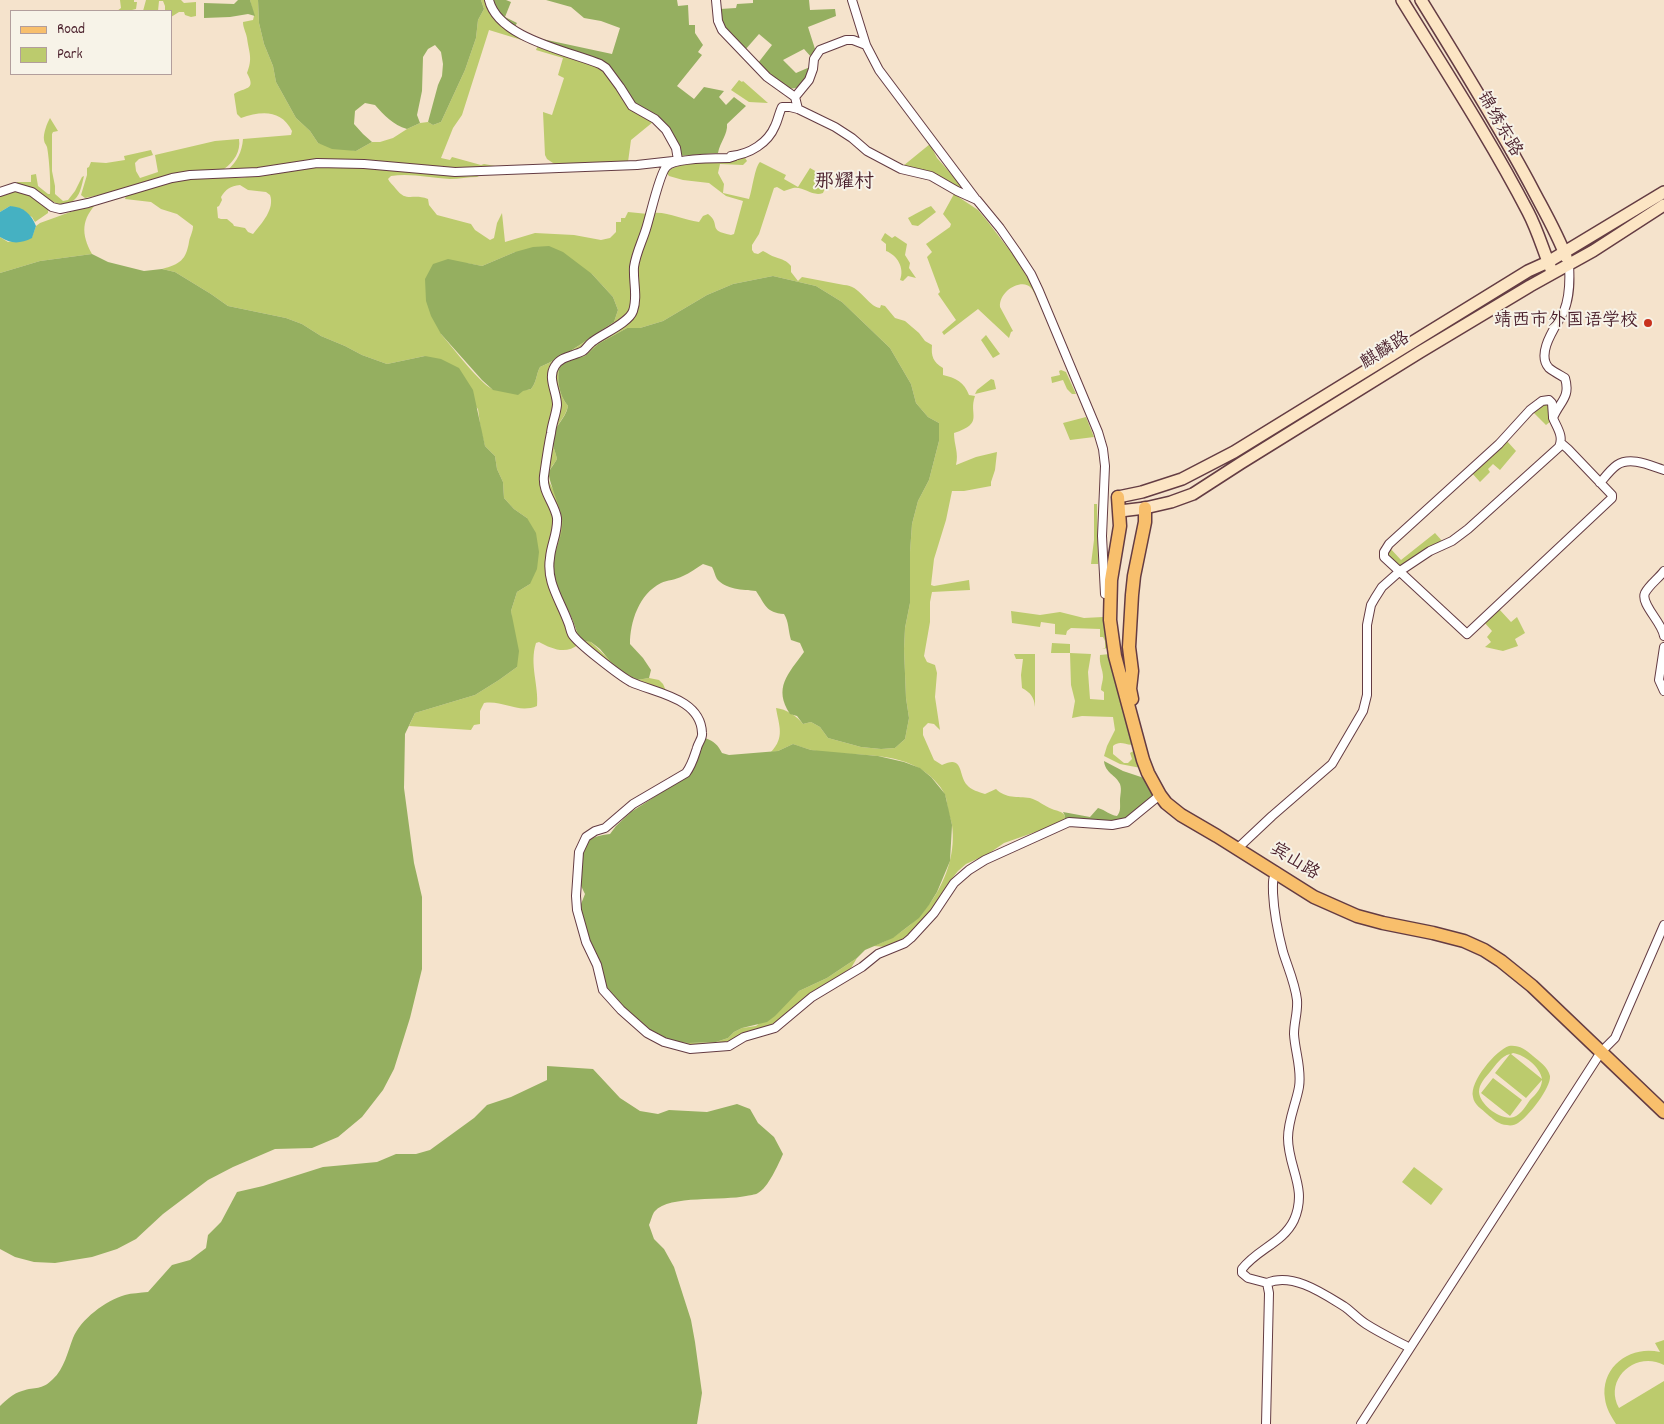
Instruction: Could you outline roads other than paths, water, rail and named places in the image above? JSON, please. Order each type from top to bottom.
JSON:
[{"type":"main road","name":"锦绣东路","points":[[1402,0],[1514,187],[1540,237],[1553,273]]},
{"type":"main road","name":"锦绣东路","points":[[1421,0],[1479,93],[1516,158],[1556,233],[1570,265]]},
{"type":"main road","name":"麒麟路","points":[[1118,497],[1142,492],[1182,479],[1234,452],[1528,271],[1548,262],[1664,192]]},
{"type":"main road","name":"麒麟路","points":[[1120,511],[1145,508],[1194,494],[1420,352],[1553,273],[1570,265],[1664,205]]},
{"type":"main road","name":"宾山路","points":[[1118,497],[1120,526],[1111,580],[1110,606],[1115,656],[1143,760],[1148,773],[1166,803],[1181,816],[1239,847],[1276,871],[1316,894],[1353,911],[1454,934],[1487,947],[1530,980],[1664,1112]]},
{"type":"main road","name":"宾山路","points":[[1145,508],[1144,529],[1134,576],[1129,642],[1132,671],[1130,689],[1133,710],[1142,744],[1151,771],[1169,799],[1184,812],[1220,831],[1239,847]]},
{"type":"main road","name":"宾山路","points":[[1602,1051],[1664,1107]]},
{"type":"street","points":[[489,0],[494,14],[516,31],[606,68],[632,106],[656,119],[666,130],[676,148],[678,160]]},
{"type":"street","points":[[716,0],[718,21],[722,30],[767,77],[795,97],[798,109]]},
{"type":"street","points":[[852,0],[866,45],[879,70],[976,200],[1000,228],[1031,274],[1040,291],[1098,432],[1103,449],[1105,466],[1103,568],[1105,594],[1110,606]]},
{"type":"street","points":[[795,97],[809,80],[814,59],[820,50],[846,40],[853,40],[866,45]]},
{"type":"street","points":[[976,200],[931,176],[901,169],[867,150],[835,128],[798,109],[790,106],[782,107],[775,127],[768,138],[751,150],[729,158],[692,160],[674,163],[666,167],[637,251],[633,280],[636,302],[632,314],[583,350],[563,359],[555,365],[552,377],[557,403],[556,415],[551,430],[544,479],[547,494],[557,517],[557,533],[548,569],[551,583],[572,634],[579,643],[630,681],[662,692],[690,708],[698,718],[702,733],[690,768],[686,773],[633,804],[605,828],[591,833],[580,847],[576,880],[577,910],[586,942],[596,965],[603,990],[621,1010],[647,1033],[664,1042],[690,1050],[729,1046],[744,1037],[775,1028],[821,991],[857,970],[878,954],[905,943],[934,913],[954,883],[968,870],[985,860],[1069,822],[1112,825],[1127,822],[1160,795]]},
{"type":"street","points":[[0,192],[15,188],[32,192],[52,207],[60,209],[88,203],[172,178],[198,174],[258,172],[317,164],[364,164],[456,172],[637,165],[693,157],[735,156]]},
{"type":"street","points":[[1553,418],[1566,396],[1568,387],[1566,378],[1548,367],[1545,359],[1545,349],[1569,296],[1570,265]]},
{"type":"street","points":[[1239,847],[1336,759],[1366,702],[1367,631],[1371,605],[1382,587],[1400,571],[1430,551],[1452,541],[1468,529],[1559,447],[1561,443],[1560,431],[1553,418],[1552,403],[1549,400],[1542,402],[1530,410],[1499,444],[1389,544],[1383,555],[1400,571],[1467,634],[1611,500],[1612,495],[1561,443]]},
{"type":"street","points":[[1600,483],[1617,465],[1625,462],[1644,464],[1664,470]]},
{"type":"street","points":[[1664,571],[1645,594],[1644,600],[1647,607],[1660,623],[1664,636]]},
{"type":"street","points":[[1664,647],[1659,680],[1664,691]]},
{"type":"street","points":[[1276,871],[1272,880],[1273,904],[1279,936],[1297,998],[1294,1035],[1300,1078],[1298,1094],[1290,1117],[1288,1138],[1299,1194],[1296,1213],[1289,1229],[1242,1269],[1242,1273],[1248,1278],[1267,1283],[1274,1280],[1300,1282],[1345,1307],[1365,1324],[1410,1348]]},
{"type":"street","points":[[1361,1424],[1602,1051],[1614,1038],[1664,925]]},
{"type":"street","points":[[1266,1424],[1269,1293],[1267,1283]]},
{"type":"water","points":[[10,206],[23,210],[32,218],[36,226],[32,238],[16,242],[0,237],[0,212]]},
{"type":"place","name":"靖西市外国语学校","points":[[1648,323]]},
{"type":"district","name":"那耀村","points":[[844,184]]}]
